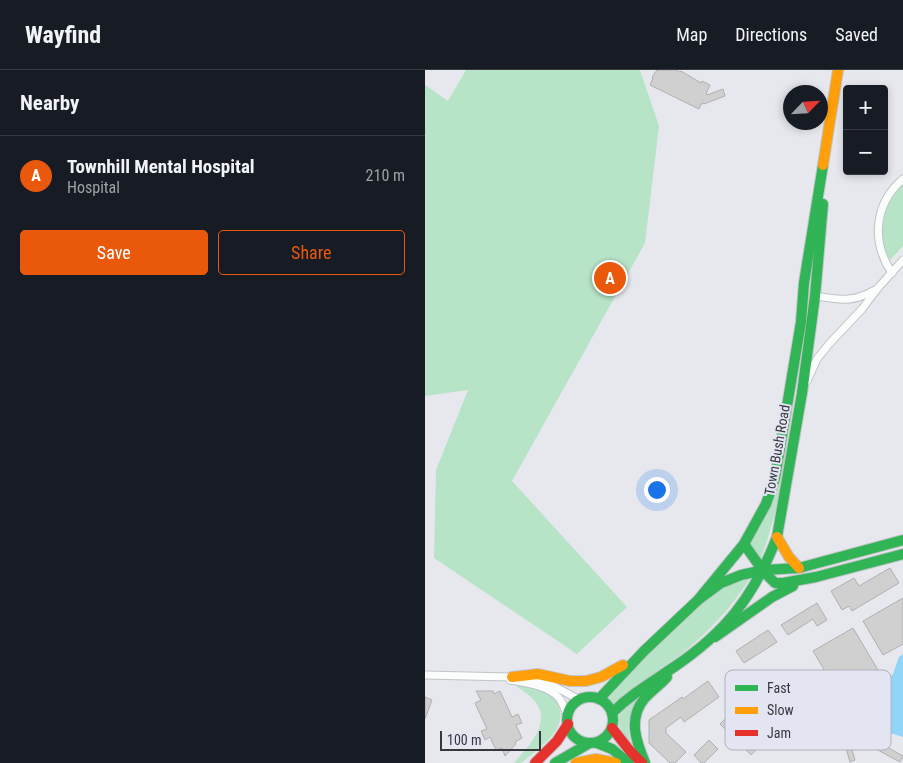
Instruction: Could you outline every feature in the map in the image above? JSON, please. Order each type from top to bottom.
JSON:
[{"type":"main road","name":"Town Bush Road","points":[[599,699],[644,651],[698,600],[744,544],[766,504],[775,478],[801,322],[804,283],[837,70]]},
{"type":"main road","name":"Town Bush Road","points":[[612,713],[631,694],[675,666],[715,637],[740,609],[756,586],[777,537],[802,392],[815,296],[830,123]]},
{"type":"main road","points":[[801,322],[807,304],[815,296],[804,283]]},
{"type":"main road","points":[[777,537],[789,557],[799,568]]},
{"type":"main road","points":[[698,600],[728,580],[741,575],[763,570],[799,568],[903,540]]},
{"type":"main road","points":[[744,544],[768,578],[778,584],[814,578],[903,554]]},
{"type":"main road","points":[[715,637],[730,629],[778,593],[814,578]]},
{"type":"main road","points":[[512,677],[530,674],[547,675],[572,682],[596,680],[609,675],[644,651]]},
{"type":"main road","points":[[643,763],[633,728],[636,713],[642,701],[675,666]]},
{"type":"main road","points":[[535,763],[557,741],[568,720],[572,706],[580,700],[589,697],[599,699],[607,704],[612,713],[612,728],[607,737],[555,763]]},
{"type":"main road","points":[[568,720],[573,735],[577,739],[612,749],[629,763]]},
{"type":"main road","points":[[612,728],[630,751],[643,763]]},
{"type":"main road","points":[[576,763],[604,759],[615,763]]},
{"type":"street","points":[[892,273],[883,258],[877,234],[887,201],[903,179]]},
{"type":"street","points":[[802,392],[817,359],[863,309],[877,289],[903,260]]},
{"type":"street","points":[[815,296],[852,300],[877,289]]},
{"type":"street","points":[[425,675],[532,678],[548,682],[580,700]]},
{"type":"street","points":[[495,677],[547,689],[558,697],[568,720]]},
{"type":"green space","points":[[466,70],[640,70],[659,126],[645,243],[512,481],[627,607],[577,654],[434,558],[436,470],[468,390],[425,396],[425,85],[448,101]]},
{"type":"green space","points":[[903,181],[903,246],[890,260],[885,251],[883,240],[883,219],[891,198]]},
{"type":"green space","points":[[789,438],[774,515],[760,560],[748,545],[781,465]]},
{"type":"green space","points":[[753,573],[725,612],[691,646],[632,689],[614,705],[604,696],[715,587]]},
{"type":"green space","points":[[655,681],[637,702],[630,716],[629,733],[631,743],[619,724],[620,715],[623,708],[630,701]]},
{"type":"green space","points":[[513,683],[536,687],[548,692],[557,701],[561,715],[555,731],[549,739],[521,763],[514,763],[532,741],[540,724],[541,715],[538,706],[532,698]]},
{"type":"water","points":[[903,654],[903,737],[891,733],[891,677],[899,657]]},
{"type":"building","points":[[657,70],[681,71],[701,83],[702,81],[710,85],[707,95],[723,89],[725,96],[704,104],[702,103],[699,109],[650,85],[652,77]]},
{"type":"building","points":[[890,568],[899,583],[852,611],[849,606],[842,610],[831,591],[854,578],[859,586]]},
{"type":"building","points":[[903,598],[903,644],[883,655],[863,621]]},
{"type":"building","points":[[817,603],[827,620],[817,626],[813,619],[788,635],[781,625]]},
{"type":"building","points":[[853,628],[878,670],[824,670],[813,651]]},
{"type":"building","points":[[768,630],[777,642],[744,663],[736,651]]},
{"type":"building","points":[[708,681],[719,697],[684,722],[681,717],[666,728],[666,733],[686,752],[675,763],[670,763],[649,743],[649,720]]},
{"type":"building","points":[[476,691],[493,691],[494,694],[500,691],[512,717],[518,714],[522,723],[516,725],[522,738],[515,742],[516,744],[505,756],[502,748],[496,750],[490,737],[485,740],[481,731],[487,729],[475,703],[481,700]]},
{"type":"building","points":[[425,697],[432,700],[425,719]]},
{"type":"building","points":[[725,719],[725,729],[720,724]]},
{"type":"building","points":[[709,740],[718,749],[704,763],[701,763],[694,755]]},
{"type":"building","points":[[891,749],[903,756],[900,762],[878,750]]},
{"type":"building","points":[[746,750],[756,750],[751,755]]},
{"type":"building","points":[[846,750],[852,750],[855,760],[850,762]]},
{"type":"traffic: fast","points":[[599,699],[644,651],[698,600],[744,544],[766,504],[775,478],[801,322],[804,283],[823,165]]},
{"type":"traffic: fast","points":[[612,713],[634,694],[692,654],[723,626],[748,595],[759,577],[777,537],[802,393],[815,296],[823,204]]},
{"type":"traffic: fast","points":[[698,600],[721,583],[741,575],[764,570],[799,568],[903,540]]},
{"type":"traffic: fast","points":[[744,544],[764,572],[775,583],[816,577],[903,554]]},
{"type":"traffic: fast","points":[[715,637],[772,597],[793,586]]},
{"type":"traffic: fast","points":[[645,763],[635,730],[636,714],[644,699],[667,677]]},
{"type":"traffic: fast","points":[[585,697],[595,697],[609,707],[613,720],[609,733],[603,739],[595,743],[585,743],[571,733],[567,725],[567,715],[577,701],[585,697]]},
{"type":"traffic: fast","points":[[597,743],[612,749],[629,763]]},
{"type":"traffic: fast","points":[[555,763],[588,744]]},
{"type":"traffic: slow","points":[[823,165],[838,70]]},
{"type":"traffic: slow","points":[[777,537],[789,557],[799,568]]},
{"type":"traffic: slow","points":[[512,677],[538,674],[570,681],[586,681],[601,677],[623,665]]},
{"type":"traffic: slow","points":[[576,763],[596,759],[616,763]]},
{"type":"traffic: jam","points":[[535,763],[557,741],[568,724]]},
{"type":"traffic: jam","points":[[612,728],[642,763]]},
{"type":"place","name":"Townhill Mental Hospital","points":[[610,278]]}]
